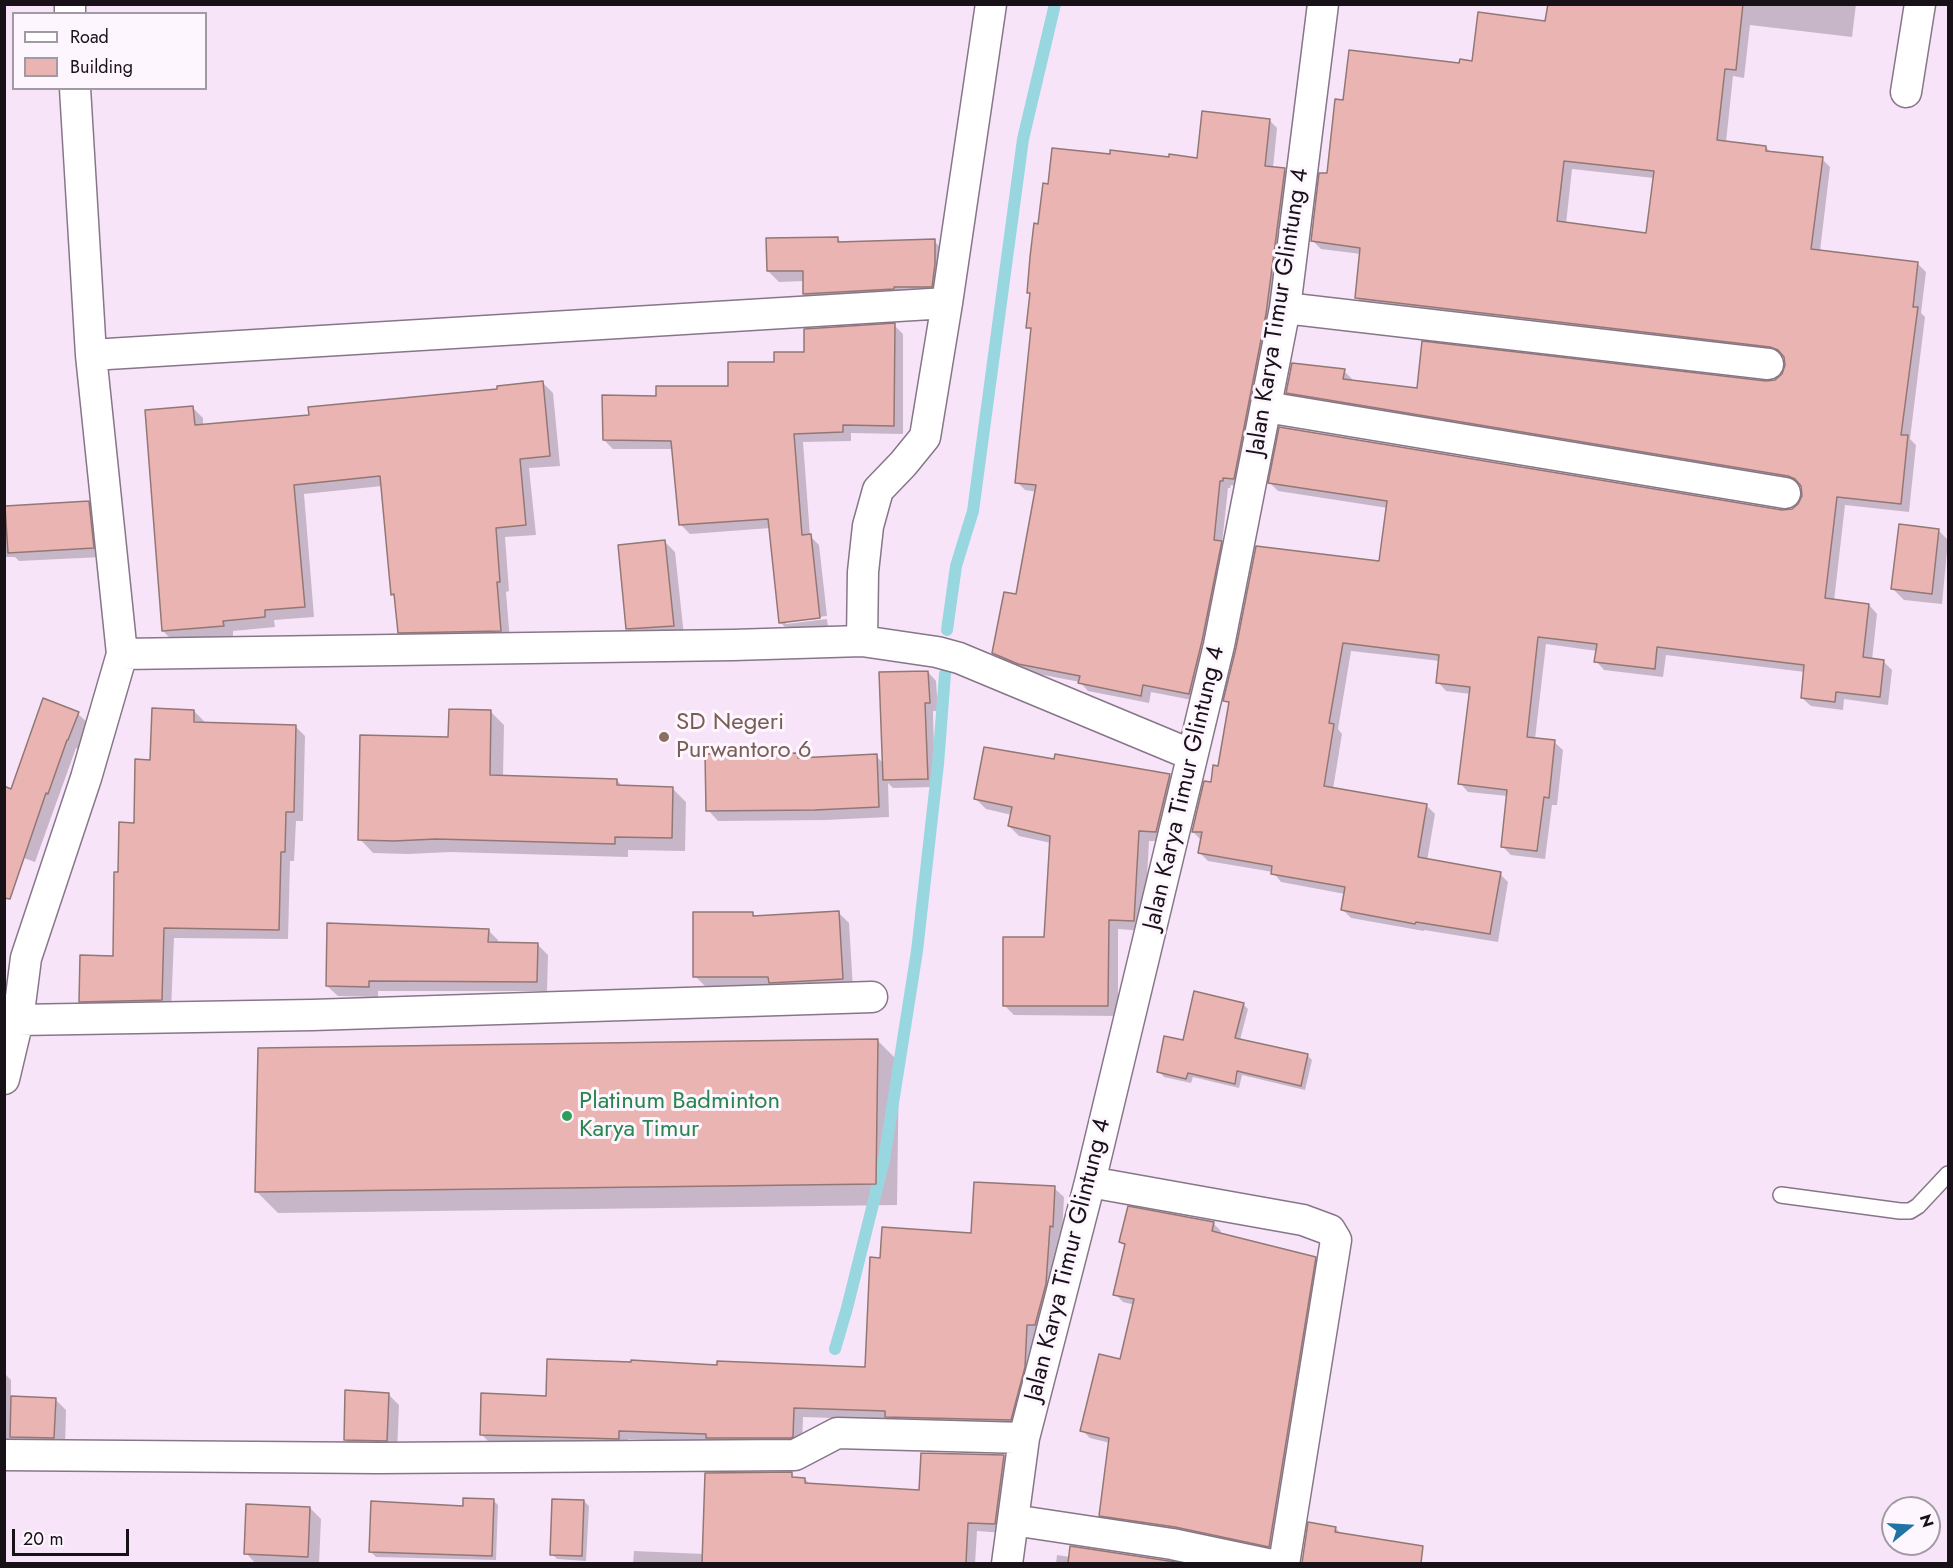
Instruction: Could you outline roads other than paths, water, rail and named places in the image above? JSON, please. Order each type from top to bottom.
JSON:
[{"type":"street","points":[[862,641],[863,572],[868,526],[878,490],[925,437],[991,4]]},
{"type":"street","name":"Jalan Karya Timur Glintung 4","points":[[1007,1563],[1024,1438],[1090,1182],[1219,645],[1285,308],[1323,4]]},
{"type":"street","points":[[1906,92],[1920,4]]},
{"type":"street","points":[[4,1079],[18,1020],[15,957],[39,924],[86,778],[122,654],[92,355],[75,90]]},
{"type":"street","points":[[92,355],[947,303]]},
{"type":"street","points":[[1285,308],[1768,364]]},
{"type":"street","points":[[1266,408],[1785,493]]},
{"type":"street","points":[[122,654],[862,641],[937,652],[958,658],[1192,755]]},
{"type":"street","points":[[18,1020],[324,1014],[872,997]]},
{"type":"street","points":[[1090,1182],[1303,1220],[1330,1230],[1336,1240],[1284,1563]]},
{"type":"street","points":[[4,1455],[378,1458],[795,1455],[837,1433],[1024,1438]]},
{"type":"street","points":[[1013,1520],[1172,1544],[1267,1563]]},
{"type":"lane","points":[[1780,1195],[1900,1211],[1910,1210],[1918,1206],[1948,1174]]},
{"type":"waterway","points":[[947,630],[956,566],[973,511],[1023,139],[1055,4]]},
{"type":"waterway","points":[[835,1349],[884,1160],[917,951],[938,764],[945,674]]},
{"type":"place","name":"SD Negeri Purwantoro 6","points":[[664,737]]},
{"type":"place","name":"Platinum Badminton Karya Timur","points":[[567,1116]]}]
